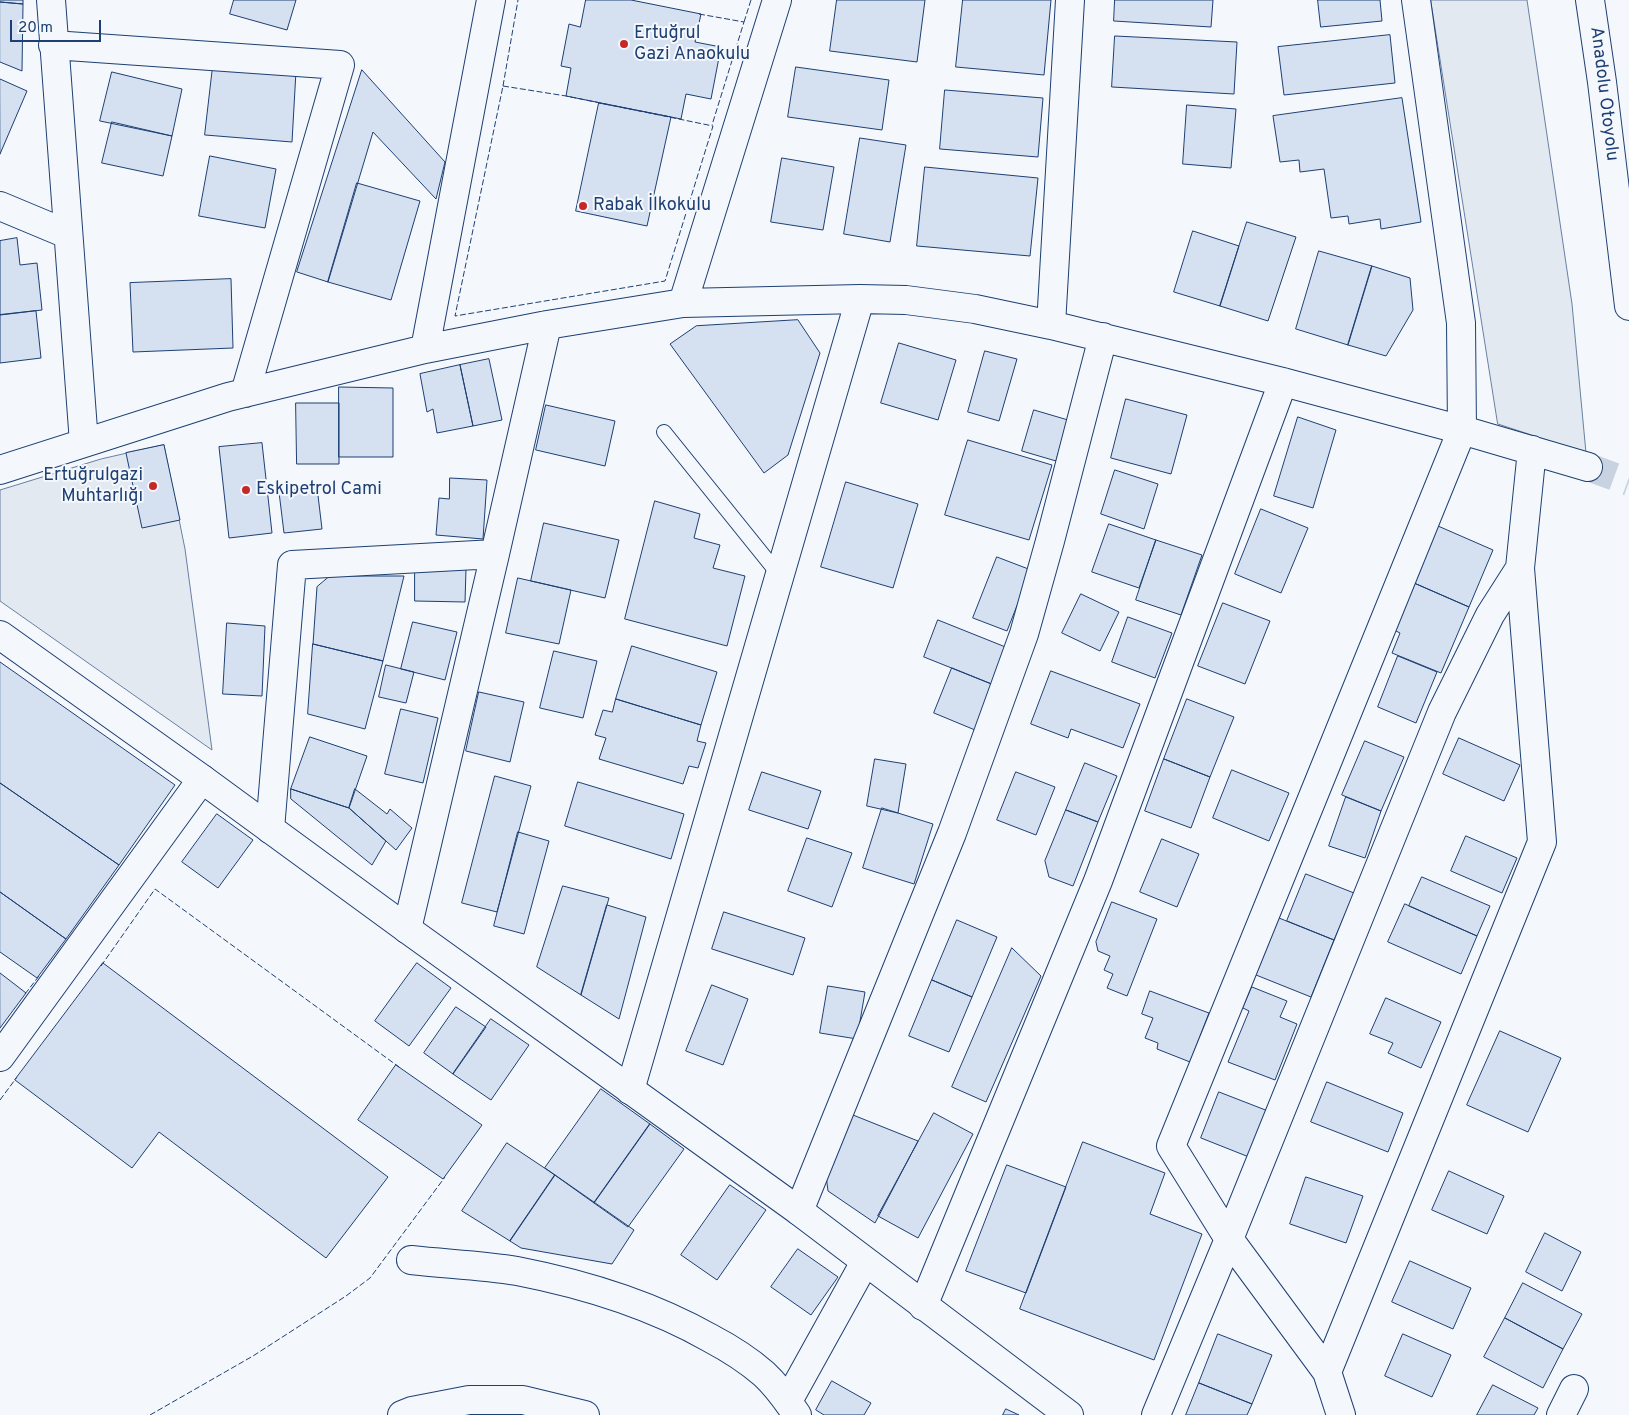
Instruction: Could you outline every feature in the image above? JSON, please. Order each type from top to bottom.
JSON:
[{"type":"main road","points":[[50,0],[84,443]]},
{"type":"main road","points":[[425,349],[491,0]]},
{"type":"main road","points":[[683,303],[777,0]]},
{"type":"main road","points":[[1051,324],[1070,0]]},
{"type":"main road","points":[[1341,1415],[1327,1372],[1229,1239],[1171,1146],[1462,430],[1461,324],[1416,0]]},
{"type":"main road","name":"Anadolu Otoyolu","points":[[1590,0],[1602,82],[1629,306]]},
{"type":"main road","points":[[53,45],[340,64],[245,393]]},
{"type":"main road","points":[[0,206],[67,234]]},
{"type":"main road","points":[[630,1090],[860,299]]},
{"type":"main road","points":[[0,470],[245,393],[425,349],[546,325],[683,303],[860,299],[906,300],[975,309],[1051,324],[1284,382],[1462,430],[1588,467]]},
{"type":"main road","points":[[407,929],[495,554],[546,325]]},
{"type":"main road","points":[[799,1211],[952,833],[1024,634],[1103,338]]},
{"type":"main road","points":[[923,1306],[1098,881],[1284,382]]},
{"type":"main road","points":[[1327,1372],[1542,842],[1520,568],[1532,450]]},
{"type":"main road","points":[[270,829],[292,565],[495,554]]},
{"type":"main road","points":[[1156,1415],[1442,712],[1490,615],[1520,568]]},
{"type":"main road","points":[[0,635],[799,1211],[1069,1415]]},
{"type":"main road","points":[[0,1057],[202,779]]},
{"type":"main road","points":[[411,1260],[516,1271],[587,1287],[634,1302],[681,1322],[731,1350],[764,1374],[793,1408],[865,1262]]},
{"type":"main road","points":[[1561,1415],[1574,1389]]},
{"type":"main road","points":[[402,1415],[412,1411],[469,1400],[523,1400],[585,1415]]},
{"type":"lane","points":[[664,432],[780,576]]},
{"type":"shaded area","points":[[1431,0],[1527,0],[1572,304],[1586,453],[1498,424]]},
{"type":"shaded area","points":[[164,445],[185,549],[212,750],[0,601],[0,490],[101,459]]},
{"type":"building","points":[[0,0],[23,0],[23,4],[0,2]]},
{"type":"building","points":[[234,0],[296,0],[287,30],[230,14]]},
{"type":"building","name":"Ertuğrul Gazi Anaokulu","points":[[586,0],[631,0],[701,14],[695,42],[721,47],[711,99],[686,94],[681,119],[566,96],[571,68],[561,66],[569,24],[580,27]]},
{"type":"building","points":[[837,0],[925,0],[917,62],[830,51]]},
{"type":"building","points":[[963,0],[1051,0],[1044,75],[956,67]]},
{"type":"building","points":[[1115,0],[1213,0],[1211,27],[1114,21]]},
{"type":"building","points":[[1318,0],[1380,0],[1382,21],[1321,27]]},
{"type":"building","points":[[0,2],[23,4],[22,71],[0,62]]},
{"type":"building","points":[[1390,35],[1395,83],[1284,95],[1278,47]]},
{"type":"building","points":[[1115,36],[1237,42],[1234,94],[1112,87]]},
{"type":"building","points":[[213,66],[296,71],[292,142],[205,135]]},
{"type":"building","points":[[796,67],[889,80],[882,130],[788,117]]},
{"type":"building","points":[[362,70],[445,162],[436,199],[373,132],[328,282],[297,272]]},
{"type":"building","points":[[112,72],[182,89],[172,136],[100,121]]},
{"type":"building","points":[[0,79],[27,91],[0,154]]},
{"type":"building","points":[[945,90],[1043,98],[1038,157],[940,149]]},
{"type":"building","points":[[1402,98],[1421,222],[1381,229],[1380,219],[1349,224],[1348,216],[1331,218],[1324,169],[1300,172],[1299,160],[1280,162],[1273,116]]},
{"type":"building","points":[[599,103],[671,117],[647,226],[576,211]]},
{"type":"building","points":[[1187,105],[1236,109],[1231,168],[1183,164]]},
{"type":"building","points":[[112,122],[172,136],[163,176],[102,163]]},
{"type":"building","points":[[860,138],[906,145],[890,242],[844,234]]},
{"type":"building","points":[[210,156],[276,169],[265,228],[199,216]]},
{"type":"building","points":[[782,158],[834,167],[823,230],[771,222]]},
{"type":"building","points":[[925,167],[1038,178],[1030,256],[917,246]]},
{"type":"building","points":[[357,183],[420,201],[391,300],[328,282]]},
{"type":"building","points":[[1247,222],[1296,237],[1268,321],[1220,306]]},
{"type":"building","points":[[1193,231],[1239,246],[1220,306],[1174,292]]},
{"type":"building","points":[[17,238],[20,265],[37,263],[42,310],[0,315],[0,241]]},
{"type":"building","points":[[1319,251],[1372,266],[1348,345],[1296,329]]},
{"type":"building","points":[[1372,266],[1410,278],[1413,310],[1386,356],[1348,345]]},
{"type":"building","points":[[231,279],[233,348],[133,352],[130,283]]},
{"type":"building","points":[[36,311],[41,358],[0,363],[0,315]]},
{"type":"building","points":[[798,320],[820,353],[788,455],[764,473],[670,344],[696,326]]},
{"type":"building","points":[[899,343],[956,360],[938,420],[881,403]]},
{"type":"building","points":[[985,351],[1017,359],[999,421],[968,412]]},
{"type":"building","points":[[489,359],[502,420],[473,426],[460,365]]},
{"type":"building","points":[[460,365],[473,426],[437,433],[433,409],[427,412],[420,374]]},
{"type":"building","points":[[339,387],[393,388],[393,457],[339,457]]},
{"type":"building","points":[[1126,399],[1187,415],[1171,474],[1111,458]]},
{"type":"building","points":[[296,403],[339,403],[339,464],[297,464]]},
{"type":"building","points":[[546,405],[615,421],[605,466],[536,450]]},
{"type":"building","points":[[1034,410],[1068,420],[1056,461],[1022,451]]},
{"type":"building","points":[[1298,417],[1336,430],[1313,508],[1274,496]]},
{"type":"building","points":[[968,440],[1052,465],[1029,540],[945,515]]},
{"type":"building","name":"Eskipetrol Cami","points":[[262,443],[272,533],[229,538],[219,447]]},
{"type":"building","name":"Ertuğrulgazi Muhtarlığı","points":[[164,445],[180,520],[142,528],[126,453]]},
{"type":"building","points":[[1115,470],[1158,484],[1144,529],[1101,514]]},
{"type":"building","points":[[450,478],[487,480],[483,539],[436,535],[439,498],[449,499]]},
{"type":"building","points":[[846,482],[918,504],[893,588],[821,567]]},
{"type":"building","points":[[317,487],[322,529],[284,533],[279,492]]},
{"type":"building","points":[[655,501],[700,514],[694,538],[720,545],[713,568],[745,576],[727,646],[625,619]]},
{"type":"building","points":[[1261,509],[1308,528],[1281,593],[1235,574]]},
{"type":"building","points":[[544,523],[619,540],[605,598],[531,581]]},
{"type":"building","points":[[1109,524],[1156,540],[1139,588],[1092,572]]},
{"type":"building","points":[[1438,526],[1493,550],[1469,607],[1414,583]]},
{"type":"building","points":[[1156,540],[1202,555],[1181,615],[1136,600]]},
{"type":"building","points":[[997,557],[1031,570],[1007,631],[973,618]]},
{"type":"building","points":[[415,568],[466,569],[465,602],[415,601]]},
{"type":"building","points":[[330,576],[404,576],[383,661],[313,644],[317,587]]},
{"type":"building","points":[[518,578],[571,590],[559,644],[506,633]]},
{"type":"building","points":[[1414,583],[1469,607],[1441,673],[1392,653],[1400,633],[1394,630]]},
{"type":"building","points":[[1081,594],[1119,612],[1100,651],[1062,633]]},
{"type":"building","points":[[1223,603],[1270,621],[1245,684],[1198,666]]},
{"type":"building","points":[[1128,617],[1172,633],[1155,678],[1112,662]]},
{"type":"building","points":[[938,620],[1008,648],[994,685],[924,657]]},
{"type":"building","points":[[413,622],[457,632],[445,680],[401,669]]},
{"type":"building","points":[[227,623],[265,626],[262,696],[223,694]]},
{"type":"building","points":[[313,644],[383,661],[365,729],[308,714]]},
{"type":"building","points":[[632,646],[717,672],[701,725],[616,699]]},
{"type":"building","points":[[554,651],[597,661],[583,718],[540,708]]},
{"type":"building","points":[[1398,656],[1437,672],[1416,723],[1378,707]]},
{"type":"building","points":[[0,662],[175,785],[119,865],[0,783]]},
{"type":"building","points":[[386,665],[414,672],[406,703],[379,697]]},
{"type":"building","points":[[952,668],[994,685],[975,730],[934,713]]},
{"type":"building","points":[[1051,671],[1140,704],[1123,748],[1071,729],[1068,738],[1031,724]]},
{"type":"building","points":[[479,692],[524,702],[510,762],[466,751]]},
{"type":"building","points":[[616,699],[701,725],[697,741],[706,743],[698,768],[689,766],[683,784],[599,759],[606,738],[595,735],[603,710],[612,712]]},
{"type":"building","points":[[1187,699],[1234,717],[1210,777],[1164,759]]},
{"type":"building","points":[[401,709],[438,718],[423,783],[385,774]]},
{"type":"building","points":[[310,737],[367,756],[349,808],[291,789]]},
{"type":"building","points":[[1459,738],[1520,765],[1504,801],[1443,774]]},
{"type":"building","points":[[1365,741],[1404,757],[1381,811],[1342,795]]},
{"type":"building","points":[[875,759],[906,764],[898,813],[867,806]]},
{"type":"building","points":[[1164,759],[1210,777],[1191,828],[1145,811]]},
{"type":"building","points":[[1085,763],[1117,776],[1098,822],[1066,810]]},
{"type":"building","points":[[1232,770],[1289,793],[1269,841],[1213,818]]},
{"type":"building","points":[[762,772],[821,791],[808,829],[749,810]]},
{"type":"building","points":[[1016,772],[1055,787],[1036,835],[997,820]]},
{"type":"building","points":[[495,776],[531,786],[497,912],[462,903]]},
{"type":"building","points":[[578,782],[684,814],[671,859],[565,826]]},
{"type":"building","points":[[0,783],[119,865],[66,939],[0,892]]},
{"type":"building","points":[[291,789],[349,808],[386,841],[372,865],[291,799]]},
{"type":"building","points":[[355,789],[387,814],[390,809],[412,828],[396,850],[349,808]]},
{"type":"building","points":[[1346,797],[1381,811],[1365,858],[1329,846]]},
{"type":"building","points":[[882,808],[933,824],[914,884],[863,868]]},
{"type":"building","points":[[1066,810],[1098,822],[1073,886],[1049,877],[1045,861]]},
{"type":"building","points":[[217,814],[253,840],[218,888],[182,862]]},
{"type":"building","points":[[518,832],[549,841],[524,934],[494,926]]},
{"type":"building","points":[[1466,836],[1517,858],[1502,893],[1451,871]]},
{"type":"building","points":[[807,838],[852,853],[832,907],[788,891]]},
{"type":"building","points":[[1162,839],[1199,854],[1177,907],[1140,892]]},
{"type":"building","points":[[1306,874],[1354,893],[1334,940],[1287,921]]},
{"type":"building","points":[[1422,877],[1490,906],[1477,936],[1409,906]]},
{"type":"building","points":[[563,886],[609,898],[581,995],[537,967]]},
{"type":"building","points":[[0,892],[66,939],[37,978],[0,952]]},
{"type":"building","points":[[1112,902],[1157,919],[1127,996],[1107,988],[1113,974],[1104,970],[1110,956],[1098,951],[1096,942]]},
{"type":"building","points":[[1405,904],[1477,936],[1461,974],[1388,942]]},
{"type":"building","points":[[607,905],[646,917],[619,1019],[581,995]]},
{"type":"building","points":[[724,912],[805,938],[793,975],[712,949]]},
{"type":"building","points":[[1279,918],[1334,940],[1311,997],[1256,975]]},
{"type":"building","points":[[957,920],[997,937],[972,997],[932,980]]},
{"type":"building","points":[[1012,948],[1041,976],[986,1102],[952,1087]]},
{"type":"building","points":[[103,963],[388,1177],[326,1258],[159,1132],[132,1168],[15,1080]]},
{"type":"building","points":[[417,963],[451,988],[409,1046],[375,1021]]},
{"type":"building","points":[[0,973],[26,993],[0,1028]]},
{"type":"building","points":[[932,980],[972,997],[949,1052],[909,1036]]},
{"type":"building","points":[[712,985],[748,999],[723,1065],[686,1051]]},
{"type":"building","points":[[828,986],[865,992],[857,1039],[820,1033]]},
{"type":"building","points":[[1252,987],[1287,1001],[1280,1017],[1297,1024],[1275,1080],[1228,1062],[1249,1011],[1243,1008]]},
{"type":"building","points":[[1150,991],[1209,1013],[1190,1062],[1157,1049],[1158,1043],[1145,1038],[1153,1018],[1142,1014]]},
{"type":"building","points":[[1386,998],[1441,1022],[1421,1068],[1388,1053],[1393,1043],[1370,1034]]},
{"type":"building","points":[[456,1007],[486,1027],[453,1074],[424,1053]]},
{"type":"building","points":[[491,1019],[529,1045],[491,1100],[453,1074]]},
{"type":"building","points":[[1500,1031],[1561,1058],[1528,1132],[1467,1105]]},
{"type":"building","points":[[396,1065],[482,1125],[443,1179],[358,1120]]},
{"type":"building","points":[[1327,1082],[1403,1113],[1388,1152],[1311,1122]]},
{"type":"building","points":[[601,1089],[650,1124],[594,1203],[545,1168]]},
{"type":"building","points":[[1219,1092],[1268,1111],[1249,1157],[1201,1138]]},
{"type":"building","points":[[934,1113],[973,1134],[918,1238],[878,1216]]},
{"type":"building","points":[[853,1115],[918,1141],[875,1223],[828,1191],[826,1175]]},
{"type":"building","points":[[650,1124],[684,1149],[628,1227],[594,1203]]},
{"type":"building","points":[[1083,1142],[1165,1173],[1150,1214],[1202,1234],[1154,1360],[1020,1309]]},
{"type":"building","points":[[507,1143],[555,1175],[510,1241],[462,1211]]},
{"type":"building","points":[[1007,1165],[1066,1187],[1026,1293],[966,1271]]},
{"type":"building","points":[[1449,1171],[1504,1196],[1487,1234],[1432,1210]]},
{"type":"building","points":[[555,1175],[634,1230],[612,1264],[521,1248],[510,1241]]},
{"type":"building","points":[[1306,1177],[1363,1196],[1346,1243],[1290,1224]]},
{"type":"building","points":[[730,1185],[766,1210],[717,1280],[681,1255]]},
{"type":"building","points":[[1545,1233],[1581,1252],[1562,1291],[1526,1272]]},
{"type":"building","points":[[798,1249],[838,1277],[811,1315],[771,1287]]},
{"type":"building","points":[[1410,1261],[1471,1288],[1453,1329],[1392,1302]]},
{"type":"building","points":[[1523,1283],[1582,1314],[1563,1349],[1505,1318]]},
{"type":"building","points":[[1505,1318],[1563,1349],[1543,1388],[1484,1357]]},
{"type":"building","points":[[1218,1334],[1272,1355],[1252,1404],[1199,1383]]},
{"type":"building","points":[[1403,1334],[1451,1355],[1432,1397],[1385,1376]]},
{"type":"building","points":[[832,1381],[871,1403],[864,1415],[824,1415],[816,1410]]},
{"type":"building","points":[[1199,1383],[1252,1404],[1247,1415],[1186,1415]]},
{"type":"building","points":[[1493,1385],[1538,1408],[1534,1415],[1477,1415]]},
{"type":"building","points":[[1006,1409],[1019,1415],[1003,1415]]},
{"type":"tunnel","points":[[1588,467],[1629,482]]},
{"type":"fence","points":[[503,86],[518,0]]},
{"type":"fence","points":[[744,22],[751,0]]},
{"type":"fence","points":[[699,14],[744,22],[712,125]]},
{"type":"fence","points":[[503,86],[566,96],[713,126],[665,281],[455,316],[503,86]]},
{"type":"fence","points":[[101,966],[155,889],[399,1067]]},
{"type":"fence","points":[[25,994],[39,976]]},
{"type":"fence","points":[[0,1100],[17,1077]]},
{"type":"fence","points":[[150,1415],[253,1356],[346,1296],[370,1278],[445,1177]]},
{"type":"place","name":"Ertuğrul Gazi Anaokulu","points":[[624,44]]},
{"type":"place","name":"Rabak İlkokulu","points":[[583,206]]},
{"type":"place","name":"Ertuğrulgazi Muhtarlığı","points":[[153,486]]},
{"type":"place","name":"Eskipetrol Cami","points":[[246,490]]}]
